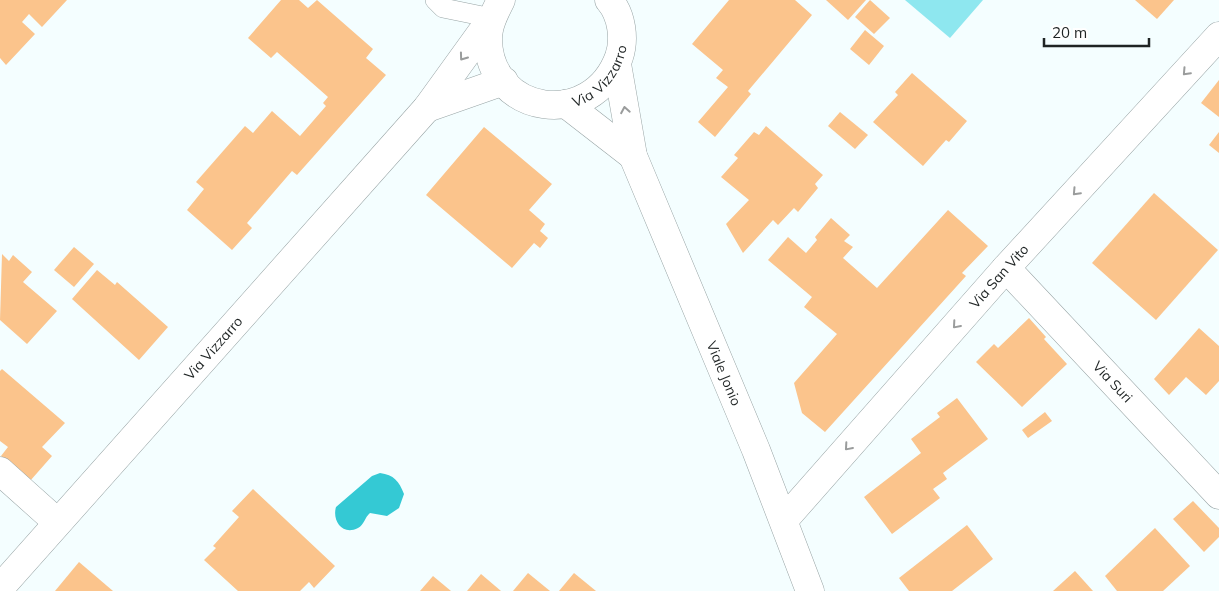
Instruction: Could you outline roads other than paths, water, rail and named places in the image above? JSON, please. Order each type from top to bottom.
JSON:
[{"type":"street","name":"Via Vizzarro","points":[[494,7],[488,39],[492,60],[504,81],[517,94],[536,103],[557,106],[579,102],[599,90],[614,72],[621,50],[622,28],[614,6],[609,0]]},
{"type":"street","name":"Via Vizzarro","points":[[0,588],[427,108],[494,7]]},
{"type":"street","name":"Via San Vito","points":[[784,520],[1006,268],[1219,36]]},
{"type":"street","name":"Viale Jonio","points":[[617,64],[633,156],[784,520],[810,591]]},
{"type":"street","name":"Via Vizzarro","points":[[427,108],[504,81]]},
{"type":"street","name":"Viale Jonio","points":[[566,104],[633,156]]},
{"type":"street","name":"Via Suri","points":[[1006,268],[1219,495]]},
{"type":"street","points":[[0,470],[57,522]]},
{"type":"lane","points":[[435,0],[443,8],[494,7]]}]
